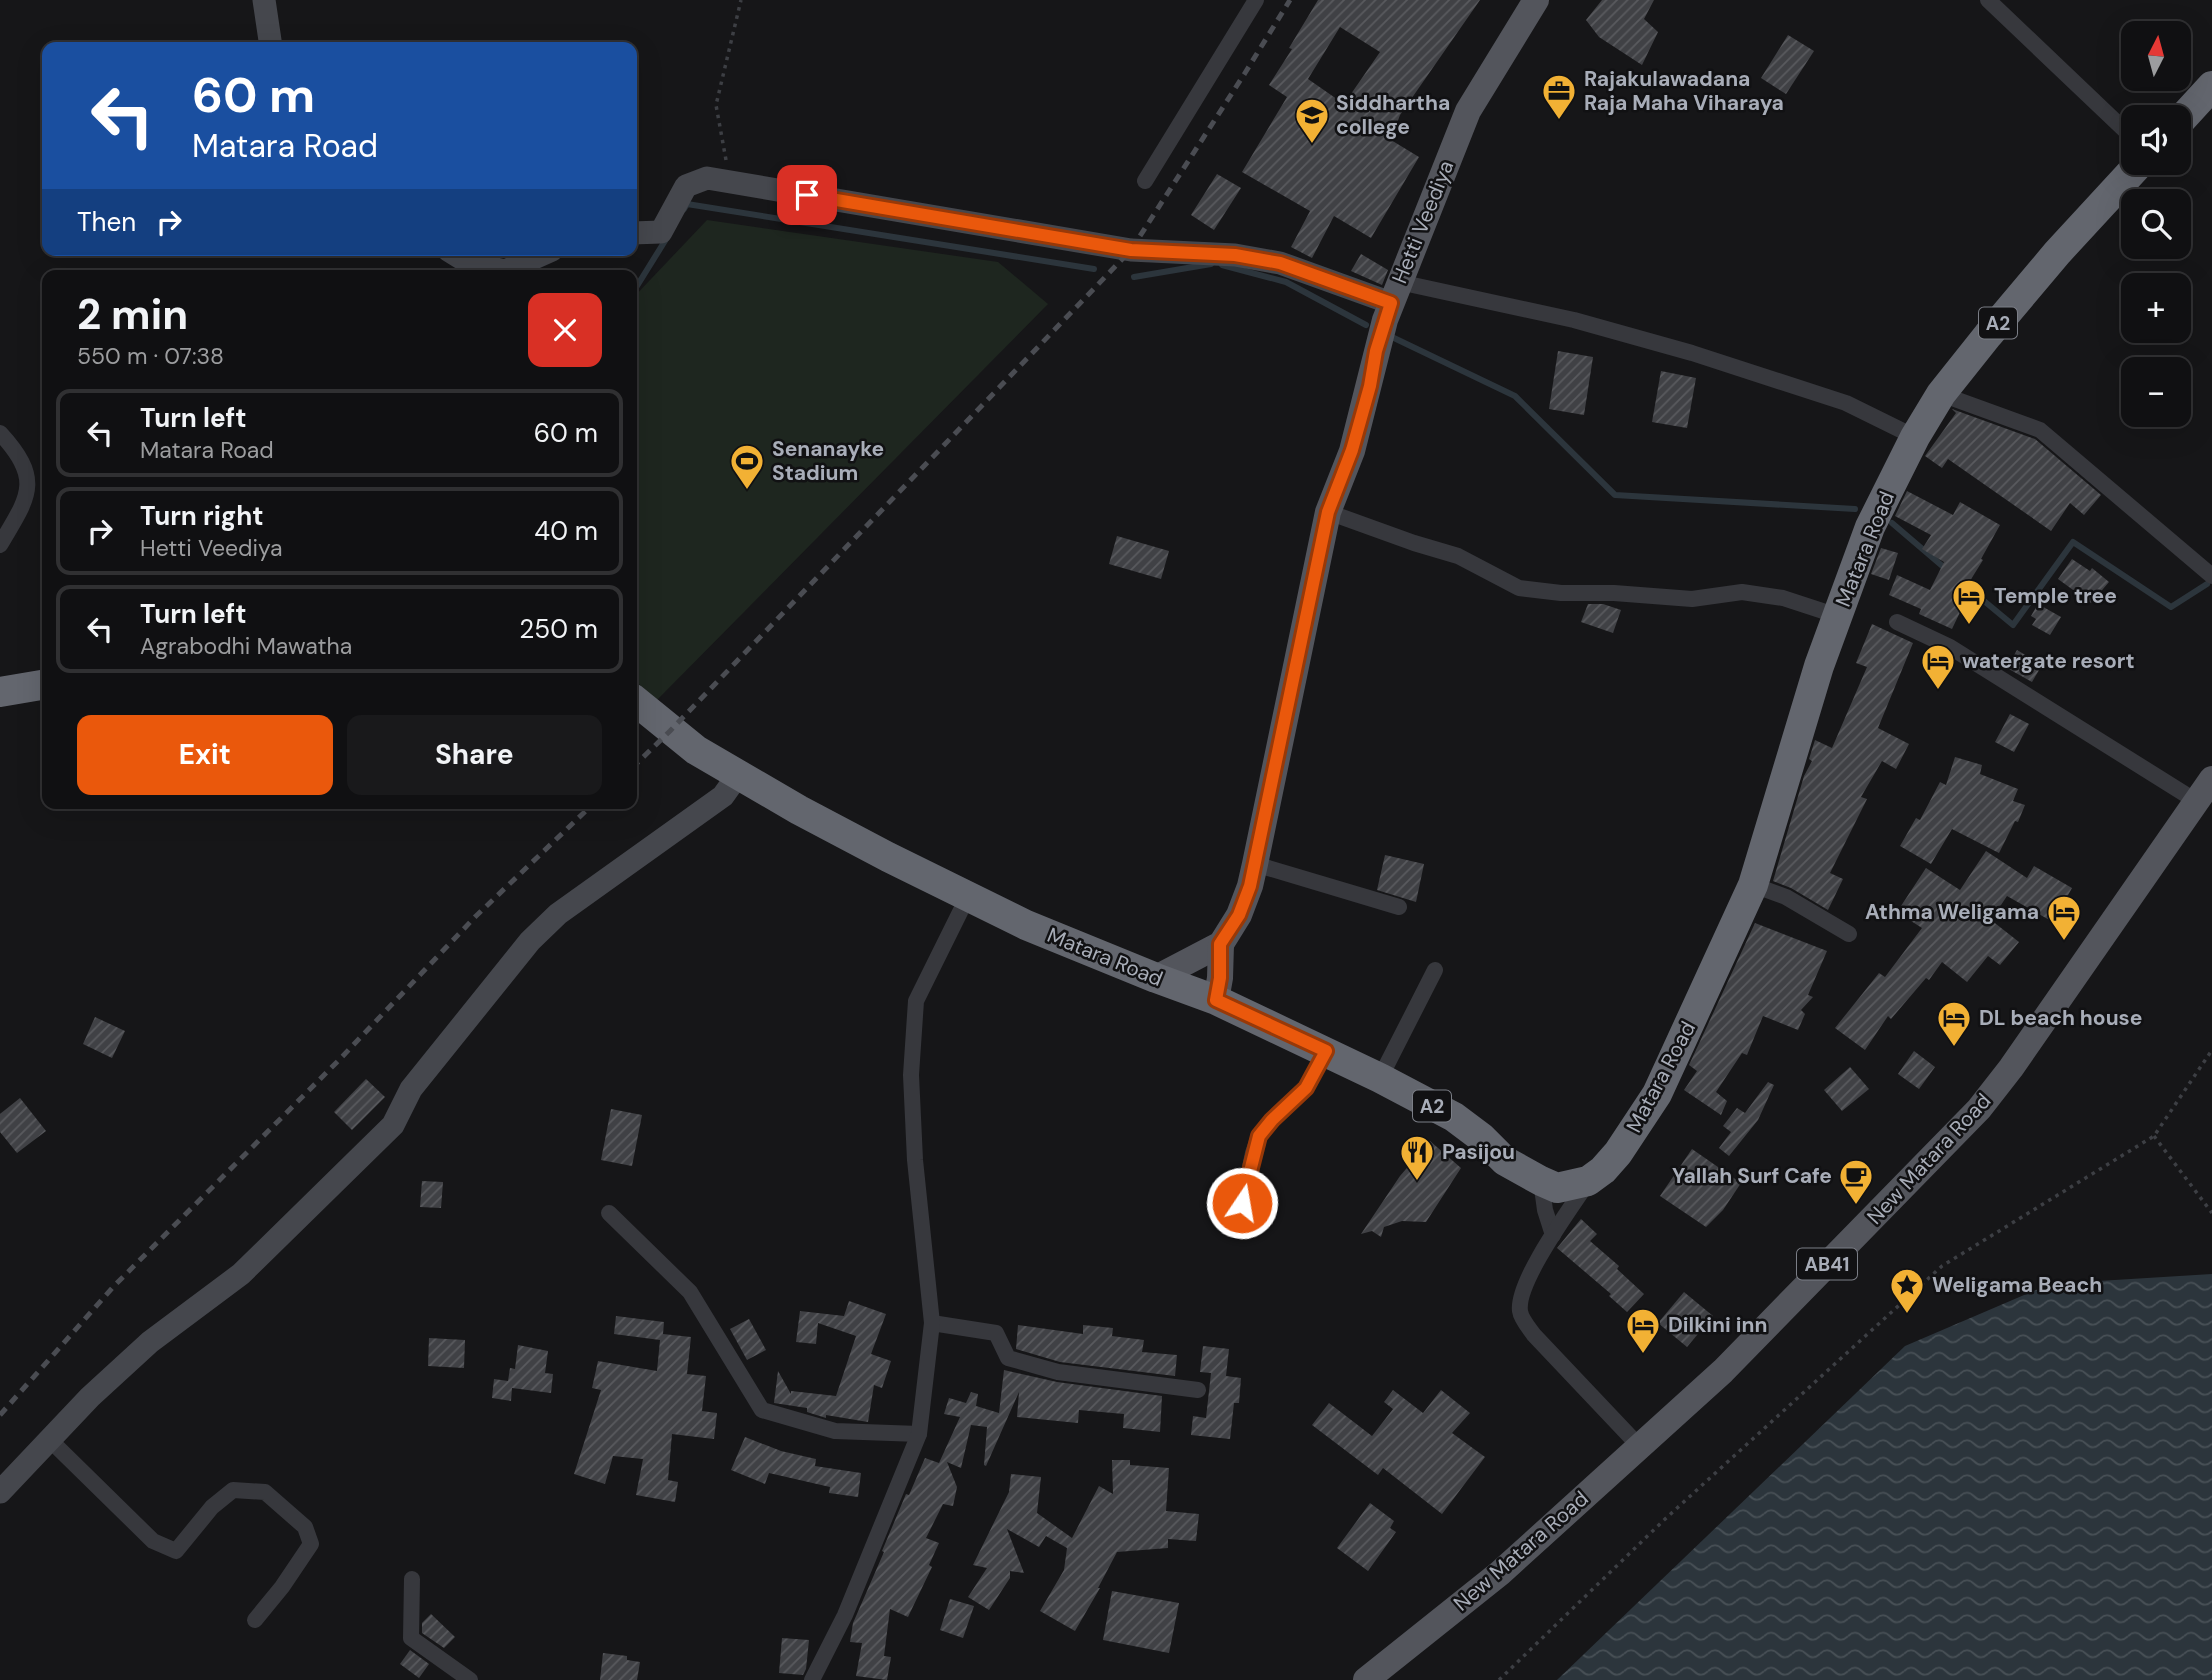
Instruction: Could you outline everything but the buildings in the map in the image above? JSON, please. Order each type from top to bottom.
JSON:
[{"type":"highway","points":[[2191,109],[2212,86]]},
{"type":"highway","name":"Matara Road","points":[[637,702],[688,744],[738,775],[822,822],[968,896],[1026,925],[1216,1000],[1326,1051],[1454,1116],[1505,1161],[1541,1181],[1557,1188],[1588,1181],[1603,1170],[1618,1153],[1657,1094],[1753,884],[1801,723],[1838,615],[1876,514],[1915,437],[1941,394],[2057,253],[2129,175]]},
{"type":"highway","points":[[1,688],[42,684]]},
{"type":"main road","name":"Hetti Veediya","points":[[1156,978],[1220,944],[1239,915],[1255,864],[1328,512],[1352,450],[1370,386],[1376,351],[1392,302],[1468,111],[1536,0]]},
{"type":"main road","name":"New Matara Road","points":[[1366,1680],[1500,1573],[1723,1371],[1979,1109],[2011,1068],[2212,779]]},
{"type":"main road","points":[[1216,1000],[1220,978],[1220,944]]},
{"type":"street","points":[[264,0],[270,42]]},
{"type":"street","points":[[1144,181],[1256,0]]},
{"type":"street","points":[[1988,0],[2121,127]]},
{"type":"street","points":[[637,233],[661,232],[686,186],[707,178],[1131,250],[1235,255],[1280,263],[1392,302],[1573,320],[1692,353],[1846,403],[1915,437]]},
{"type":"street","points":[[454,256],[466,269],[486,270]]},
{"type":"street","points":[[507,270],[539,256]]},
{"type":"street","points":[[1941,394],[2040,430],[2210,569]]},
{"type":"street","points":[[0,433],[29,477],[25,501],[0,545]]},
{"type":"street","points":[[1328,512],[1458,556],[1519,588],[1561,593],[1614,593],[1692,599],[1742,592],[1783,598],[1838,615]]},
{"type":"street","points":[[1897,622],[1950,647],[2196,801]]},
{"type":"street","points":[[0,1492],[90,1397],[150,1342],[241,1275],[393,1125],[411,1089],[530,941],[558,914],[723,796],[738,775]]},
{"type":"street","points":[[1255,864],[1399,907]]},
{"type":"street","points":[[1753,884],[1786,897],[1849,934]]},
{"type":"street","points":[[812,1680],[845,1615],[919,1434],[932,1323],[915,1160],[911,1075],[916,1001],[968,896]]},
{"type":"street","points":[[1380,1078],[1436,970]]},
{"type":"street","points":[[1237,1228],[1259,1136],[1306,1088],[1326,1051]]},
{"type":"street","points":[[1541,1181],[1545,1210],[1553,1235]]},
{"type":"street","points":[[1588,1181],[1525,1285],[1520,1298],[1520,1314],[1534,1335],[1640,1447]]},
{"type":"street","points":[[609,1213],[690,1292],[762,1410],[835,1431],[919,1434]]},
{"type":"street","points":[[932,1323],[996,1333],[1008,1358],[1058,1372],[1198,1390]]},
{"type":"street","points":[[49,1439],[153,1541],[176,1551],[212,1507],[233,1490],[265,1492],[305,1527],[311,1544],[255,1620]]},
{"type":"street","points":[[412,1579],[411,1638],[470,1680]]},
{"type":"path","points":[[730,182],[716,105],[741,0]]},
{"type":"path","points":[[1499,1680],[1664,1520],[1942,1266],[2154,1136],[2212,1050]]},
{"type":"path","points":[[2154,1136],[2212,1213]]},
{"type":"shaded area","name":"Senanayke Stadium","points":[[707,220],[998,262],[1048,304],[657,700],[637,682],[637,294]]},
{"type":"water","points":[[2212,1274],[2212,1680],[1557,1680],[1905,1346],[2050,1284]]},
{"type":"waterway","points":[[684,209],[687,204],[1094,269]]},
{"type":"waterway","points":[[637,286],[668,236]]},
{"type":"waterway","points":[[1134,277],[1211,264]]},
{"type":"waterway","points":[[1222,265],[1286,282],[1366,325]]},
{"type":"waterway","points":[[1394,338],[1515,396],[1615,495],[1855,509]]},
{"type":"waterway","points":[[1892,523],[1947,570]]},
{"type":"waterway","points":[[1960,581],[2013,625],[2073,542],[2171,607],[2207,584]]},
{"type":"railway","points":[[637,763],[1131,250],[1290,0]]},
{"type":"railway","points":[[0,1415],[114,1286],[339,1060],[476,916],[588,809]]},
{"type":"place","name":"Rajakulawadana Raja Maha Viharaya","points":[[1559,121]]},
{"type":"place","name":"Siddhartha college","points":[[1312,145]]},
{"type":"place","name":"Senanayke Stadium","points":[[747,491]]},
{"type":"place","name":"Temple tree","points":[[1969,626]]},
{"type":"place","name":"watergate resort","points":[[1938,691]]},
{"type":"place","name":"Athma Weligama","points":[[2064,942]]},
{"type":"place","name":"DL beach house","points":[[1954,1048]]},
{"type":"place","name":"Pasijou","points":[[1417,1182]]},
{"type":"place","name":"Yallah Surf Cafe","points":[[1856,1206]]},
{"type":"place","name":"Weligama Beach","points":[[1907,1315]]},
{"type":"place","name":"Dilkini inn","points":[[1643,1355]]},
{"type":"route","points":[[807,195],[1131,250],[1235,255],[1280,263],[1391,303],[1376,351],[1370,386],[1352,450],[1328,512],[1250,886],[1239,915],[1220,944],[1220,978],[1216,1000],[1326,1051],[1306,1088],[1259,1136],[1242,1203]]}]
